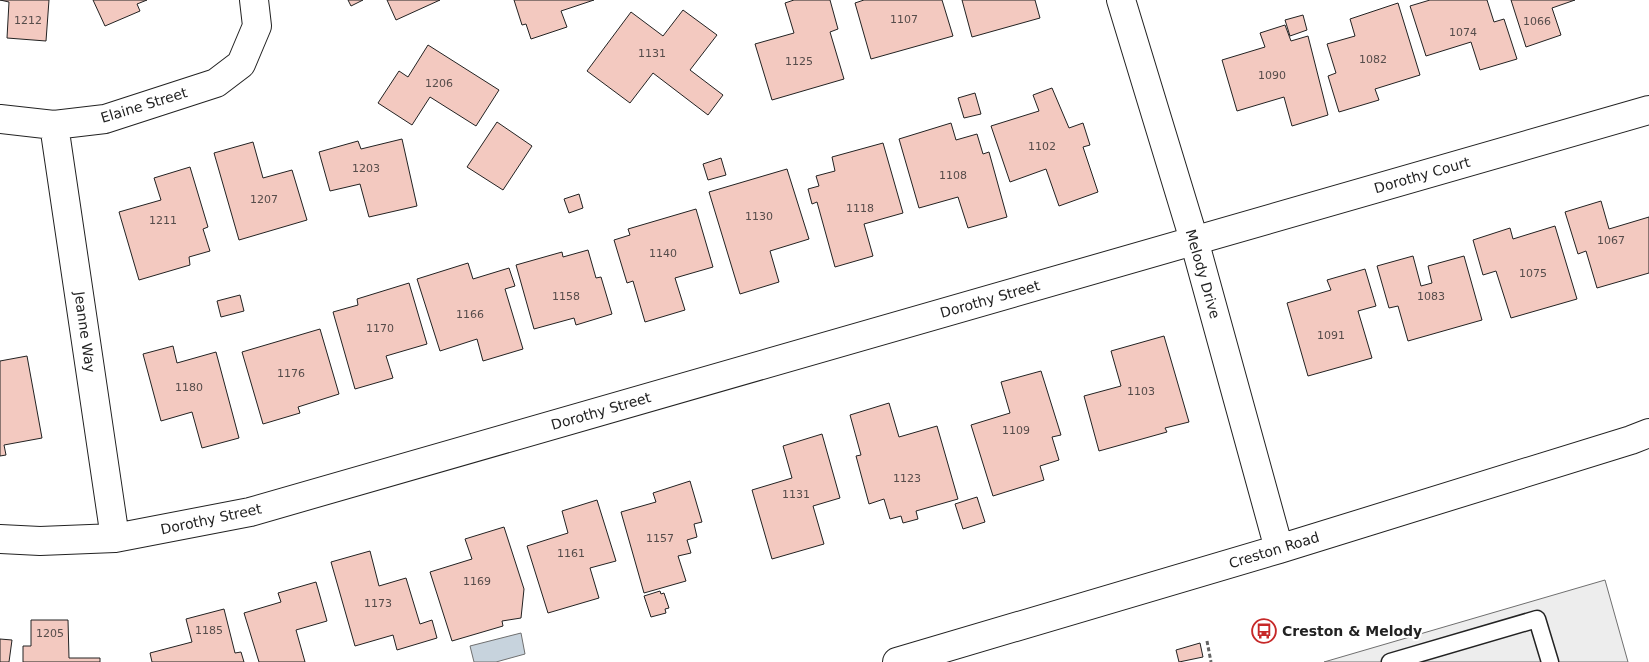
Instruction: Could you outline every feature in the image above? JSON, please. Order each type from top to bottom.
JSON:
[{"type":"street","name":"Melody Drive","points":[[1121,0],[1194,240],[1279,549]]},
{"type":"street","name":"Elaine Street","points":[[0,119],[54,126],[105,118],[216,83],[241,64],[256,13]]},
{"type":"street","name":"Dorothy Court","points":[[1194,240],[1649,110]]},
{"type":"street","name":"Jeanne Way","points":[[54,126],[115,538]]},
{"type":"street","name":"Dorothy Street","points":[[0,539],[40,541],[115,538],[250,512],[1194,240]]},
{"type":"street","name":"Creston Road","points":[[898,662],[1279,549],[1649,433]]},
{"type":"lane","points":[[1390,662],[1537,619],[1550,662]]},
{"type":"path","points":[[1206,641],[1211,662]]},
{"type":"shaded area","points":[[1605,580],[1628,662],[1324,662]]},
{"type":"shaded area","points":[[521,633],[525,654],[496,662],[474,662],[470,646]]},
{"type":"building","points":[[0,0],[49,0],[46,41],[7,38],[9,2]]},
{"type":"building","points":[[93,0],[147,0],[137,4],[140,11],[105,26]]},
{"type":"building","points":[[348,0],[363,0],[351,6]]},
{"type":"building","points":[[387,0],[440,0],[396,20]]},
{"type":"building","points":[[514,0],[594,0],[561,11],[567,27],[531,39],[526,24],[522,25]]},
{"type":"building","points":[[794,0],[830,0],[838,29],[830,32],[844,79],[772,100],[755,44],[794,33],[785,3]]},
{"type":"building","points":[[864,0],[942,0],[953,36],[871,59],[855,3]]},
{"type":"building","points":[[962,0],[1035,0],[1040,18],[972,37]]},
{"type":"building","points":[[1430,0],[1487,0],[1494,22],[1504,19],[1517,59],[1480,70],[1471,42],[1426,56],[1410,6]]},
{"type":"building","points":[[1511,0],[1575,0],[1552,8],[1561,35],[1526,47]]},
{"type":"building","points":[[1398,3],[1420,75],[1375,89],[1379,100],[1339,112],[1328,76],[1336,73],[1327,44],[1355,36],[1350,19]]},
{"type":"building","points":[[683,10],[717,35],[690,70],[723,95],[708,115],[653,73],[630,103],[587,71],[631,12],[663,36]]},
{"type":"building","points":[[1303,15],[1307,30],[1290,36],[1285,20]]},
{"type":"building","points":[[1285,25],[1291,41],[1308,36],[1328,115],[1292,126],[1284,97],[1237,111],[1222,60],[1265,47],[1260,33]]},
{"type":"building","points":[[428,45],[499,90],[476,126],[430,97],[412,125],[378,103],[399,71],[408,77]]},
{"type":"building","points":[[1052,88],[1069,128],[1083,123],[1090,145],[1083,147],[1098,192],[1059,206],[1046,169],[1010,182],[991,126],[1039,111],[1033,95]]},
{"type":"building","points":[[975,93],[981,114],[964,118],[958,98]]},
{"type":"building","points":[[497,122],[532,146],[503,190],[467,167]]},
{"type":"building","points":[[951,123],[956,140],[977,134],[983,154],[989,152],[1007,217],[968,228],[958,197],[919,208],[899,139]]},
{"type":"building","points":[[402,139],[417,206],[369,217],[360,184],[330,191],[319,152],[358,141],[361,149]]},
{"type":"building","points":[[253,142],[263,178],[292,170],[307,220],[239,240],[214,153]]},
{"type":"building","points":[[883,143],[903,213],[864,224],[873,256],[835,267],[817,202],[812,204],[808,189],[819,186],[816,176],[835,171],[832,157]]},
{"type":"building","points":[[721,158],[726,175],[708,180],[703,164]]},
{"type":"building","points":[[190,167],[208,227],[203,229],[210,251],[189,257],[190,265],[139,280],[119,212],[161,200],[154,178]]},
{"type":"building","points":[[787,169],[809,239],[770,251],[779,282],[740,294],[709,192]]},
{"type":"building","points":[[579,194],[583,208],[569,213],[564,199]]},
{"type":"building","points":[[1601,201],[1609,229],[1649,217],[1649,273],[1597,288],[1586,251],[1578,254],[1565,212]]},
{"type":"building","points":[[696,209],[713,267],[675,278],[685,310],[645,322],[633,281],[627,283],[614,240],[630,235],[628,229]]},
{"type":"building","points":[[1555,226],[1577,299],[1511,318],[1496,271],[1483,275],[1473,240],[1510,228],[1513,239]]},
{"type":"building","points":[[588,250],[596,278],[601,277],[612,314],[576,325],[574,318],[534,329],[516,265],[562,252],[563,257]]},
{"type":"building","points":[[1413,256],[1421,286],[1432,283],[1428,266],[1464,256],[1482,320],[1408,341],[1398,306],[1389,308],[1377,266]]},
{"type":"building","points":[[468,263],[473,279],[509,268],[515,286],[505,289],[523,349],[483,361],[477,339],[440,351],[417,279]]},
{"type":"building","points":[[1365,269],[1376,306],[1358,311],[1372,358],[1308,376],[1287,303],[1331,290],[1327,280]]},
{"type":"building","points":[[409,283],[427,344],[386,356],[393,378],[355,389],[333,312],[358,305],[357,299]]},
{"type":"building","points":[[240,295],[244,311],[221,317],[217,301]]},
{"type":"building","points":[[320,329],[339,394],[298,407],[300,413],[263,424],[242,352]]},
{"type":"building","points":[[1164,336],[1189,422],[1165,428],[1167,432],[1099,451],[1084,396],[1121,386],[1111,351]]},
{"type":"building","points":[[173,346],[177,363],[216,352],[239,438],[202,448],[192,412],[161,421],[143,354]]},
{"type":"building","points":[[27,356],[42,438],[4,445],[6,455],[0,456],[0,361]]},
{"type":"building","points":[[1041,371],[1061,435],[1052,437],[1059,460],[1040,466],[1044,480],[993,496],[971,425],[1010,413],[1001,382]]},
{"type":"building","points":[[889,403],[899,437],[937,426],[958,499],[916,511],[918,519],[903,523],[901,516],[890,519],[884,499],[869,504],[856,456],[861,455],[850,415]]},
{"type":"building","points":[[822,434],[840,498],[813,506],[824,544],[772,559],[752,490],[792,478],[783,446]]},
{"type":"building","points":[[690,481],[702,522],[694,524],[697,537],[687,540],[691,553],[678,556],[686,581],[644,593],[621,512],[656,502],[653,493]]},
{"type":"building","points":[[977,497],[985,522],[963,529],[955,504]]},
{"type":"building","points":[[597,500],[616,561],[590,568],[599,598],[548,613],[527,546],[568,533],[562,511]]},
{"type":"building","points":[[504,527],[524,589],[521,618],[502,621],[503,626],[452,641],[430,572],[472,559],[465,539]]},
{"type":"building","points":[[370,551],[379,586],[406,578],[420,624],[432,620],[437,638],[397,650],[393,635],[355,646],[331,562]]},
{"type":"building","points":[[316,582],[327,621],[296,630],[305,662],[259,662],[244,613],[281,602],[278,593]]},
{"type":"building","points":[[660,591],[661,594],[664,593],[669,608],[665,609],[666,613],[651,617],[644,596]]},
{"type":"building","points":[[224,609],[235,653],[241,652],[244,662],[152,662],[150,653],[192,642],[186,619]]},
{"type":"building","points":[[31,620],[68,620],[69,658],[100,658],[100,662],[23,662],[23,646],[31,646]]},
{"type":"building","points":[[0,639],[12,640],[9,662],[0,662]]},
{"type":"building","points":[[1200,643],[1203,657],[1179,662],[1176,650]]},
{"type":"place","name":"Creston & Melody","points":[[1264,631]]}]
